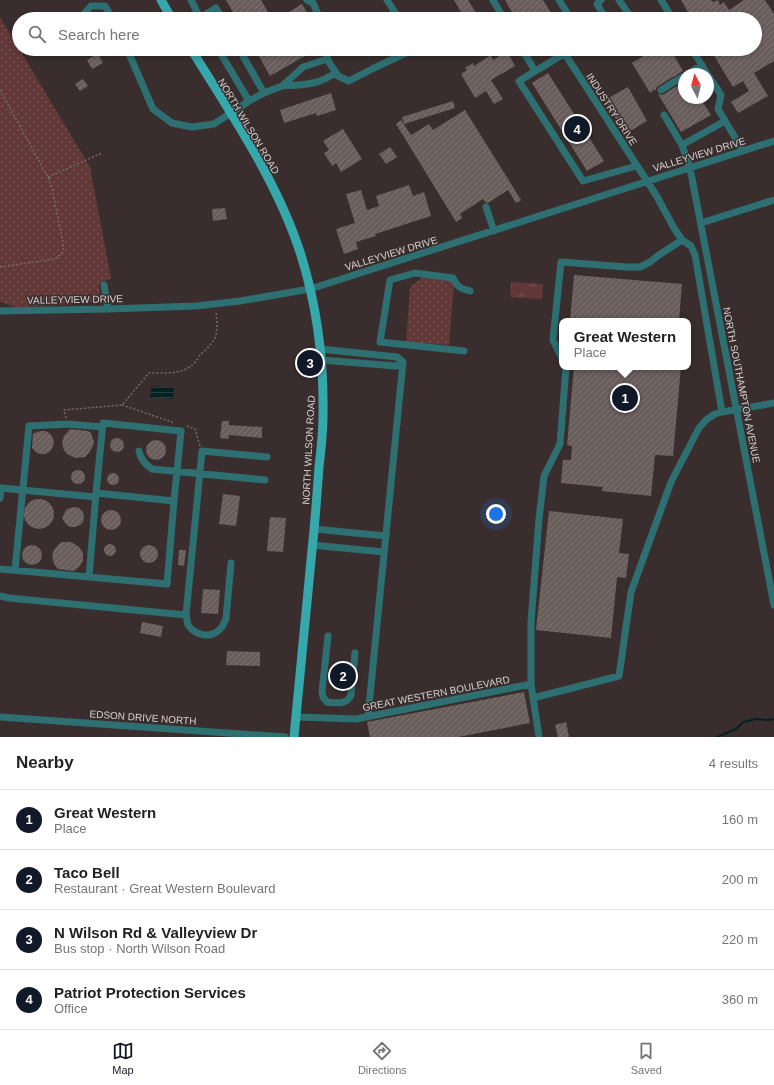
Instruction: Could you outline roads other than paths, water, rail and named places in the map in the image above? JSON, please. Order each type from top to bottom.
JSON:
[{"type":"main road","points":[[161,0],[168,12]]},
{"type":"main road","name":"NORTH WILSON ROAD","points":[[195,56],[268,178],[282,207],[300,252],[310,289],[317,326],[323,390],[323,418],[294,737]]},
{"type":"street","points":[[191,0],[198,12]]},
{"type":"street","points":[[307,0],[313,3],[317,12]]},
{"type":"street","points":[[387,0],[394,12]]},
{"type":"street","points":[[492,0],[500,12]]},
{"type":"street","points":[[559,0],[567,12]]},
{"type":"street","points":[[601,0],[597,4],[602,12]]},
{"type":"street","points":[[619,0],[627,12]]},
{"type":"street","points":[[661,0],[669,12]]},
{"type":"street","points":[[85,12],[91,6],[105,6],[109,12]]},
{"type":"street","points":[[210,12],[216,8],[218,12]]},
{"type":"street","points":[[130,56],[153,109],[172,123],[192,127],[214,124],[249,101],[282,86],[306,85],[327,78],[336,73]]},
{"type":"street","points":[[222,56],[249,101]]},
{"type":"street","points":[[243,56],[264,93]]},
{"type":"street","points":[[328,56],[327,60],[338,76],[349,81],[400,56]]},
{"type":"street","points":[[526,56],[535,71]]},
{"type":"street","points":[[561,56],[519,81],[583,181],[636,166]]},
{"type":"street","name":"INDUSTRY DRIVE","points":[[565,56],[647,181],[674,228],[682,240],[691,246],[695,255],[722,412]]},
{"type":"street","points":[[696,56],[704,68]]},
{"type":"street","points":[[282,86],[303,67],[327,60]]},
{"type":"street","points":[[697,68],[702,65]]},
{"type":"street","points":[[661,90],[678,80]]},
{"type":"street","points":[[714,84],[720,95],[718,109],[743,151]]},
{"type":"street","name":"NORTH SOUTHAMPTON AVENUE","points":[[664,115],[682,145],[690,168],[774,605]]},
{"type":"street","points":[[682,145],[725,121]]},
{"type":"street","name":"VALLEYVIEW DRIVE","points":[[0,311],[108,309],[215,304],[310,289],[774,141]]},
{"type":"street","points":[[701,223],[774,200]]},
{"type":"street","points":[[486,208],[494,231]]},
{"type":"street","points":[[559,353],[553,340],[561,262],[640,267],[650,262],[659,254],[682,240]]},
{"type":"street","points":[[379,355],[390,280],[415,273],[453,278],[460,288],[470,291]]},
{"type":"street","points":[[104,284],[108,309]]},
{"type":"street","points":[[380,342],[464,351]]},
{"type":"street","points":[[320,349],[397,357],[403,362]]},
{"type":"street","points":[[321,360],[396,366],[403,362]]},
{"type":"street","points":[[368,716],[403,362]]},
{"type":"street","points":[[539,737],[531,684],[531,622],[538,519],[544,476],[560,444],[566,370]]},
{"type":"street","points":[[533,698],[619,676],[631,592],[671,482],[699,428],[707,419],[715,414],[774,403]]},
{"type":"street","points":[[0,569],[15,570],[89,577],[167,584],[181,431],[103,423],[89,577]]},
{"type":"street","points":[[15,570],[29,426],[67,424],[103,427]]},
{"type":"street","points":[[139,451],[141,458],[146,465],[152,469],[265,480]]},
{"type":"street","points":[[232,563],[226,619],[223,625],[219,631],[212,634],[204,635],[194,631],[188,624],[186,615],[202,451],[267,457]]},
{"type":"street","points":[[0,498],[1,488],[174,501]]},
{"type":"street","points":[[314,529],[386,536]]},
{"type":"street","points":[[312,545],[384,552]]},
{"type":"street","points":[[0,596],[186,615]]},
{"type":"street","points":[[328,636],[322,692],[323,697],[327,702],[340,703],[346,702],[349,699],[351,695],[355,653]]},
{"type":"street","name":"GREAT WESTERN BOULEVARD","points":[[296,717],[356,719],[531,684]]},
{"type":"street","name":"EDSON DRIVE NORTH","points":[[0,717],[285,737]]},
{"type":"water","points":[[152,386],[174,388],[173,399],[150,397]]},
{"type":"waterway","points":[[717,737],[736,729],[743,722],[756,719],[774,719]]},
{"type":"place","name":"Patriot Protection Services","points":[[577,129]]},
{"type":"place","name":"N Wilson Rd & Valleyview Dr","points":[[310,363]]},
{"type":"place","name":"Great Western","points":[[625,398]]},
{"type":"place","name":"Taco Bell","points":[[343,676]]}]
